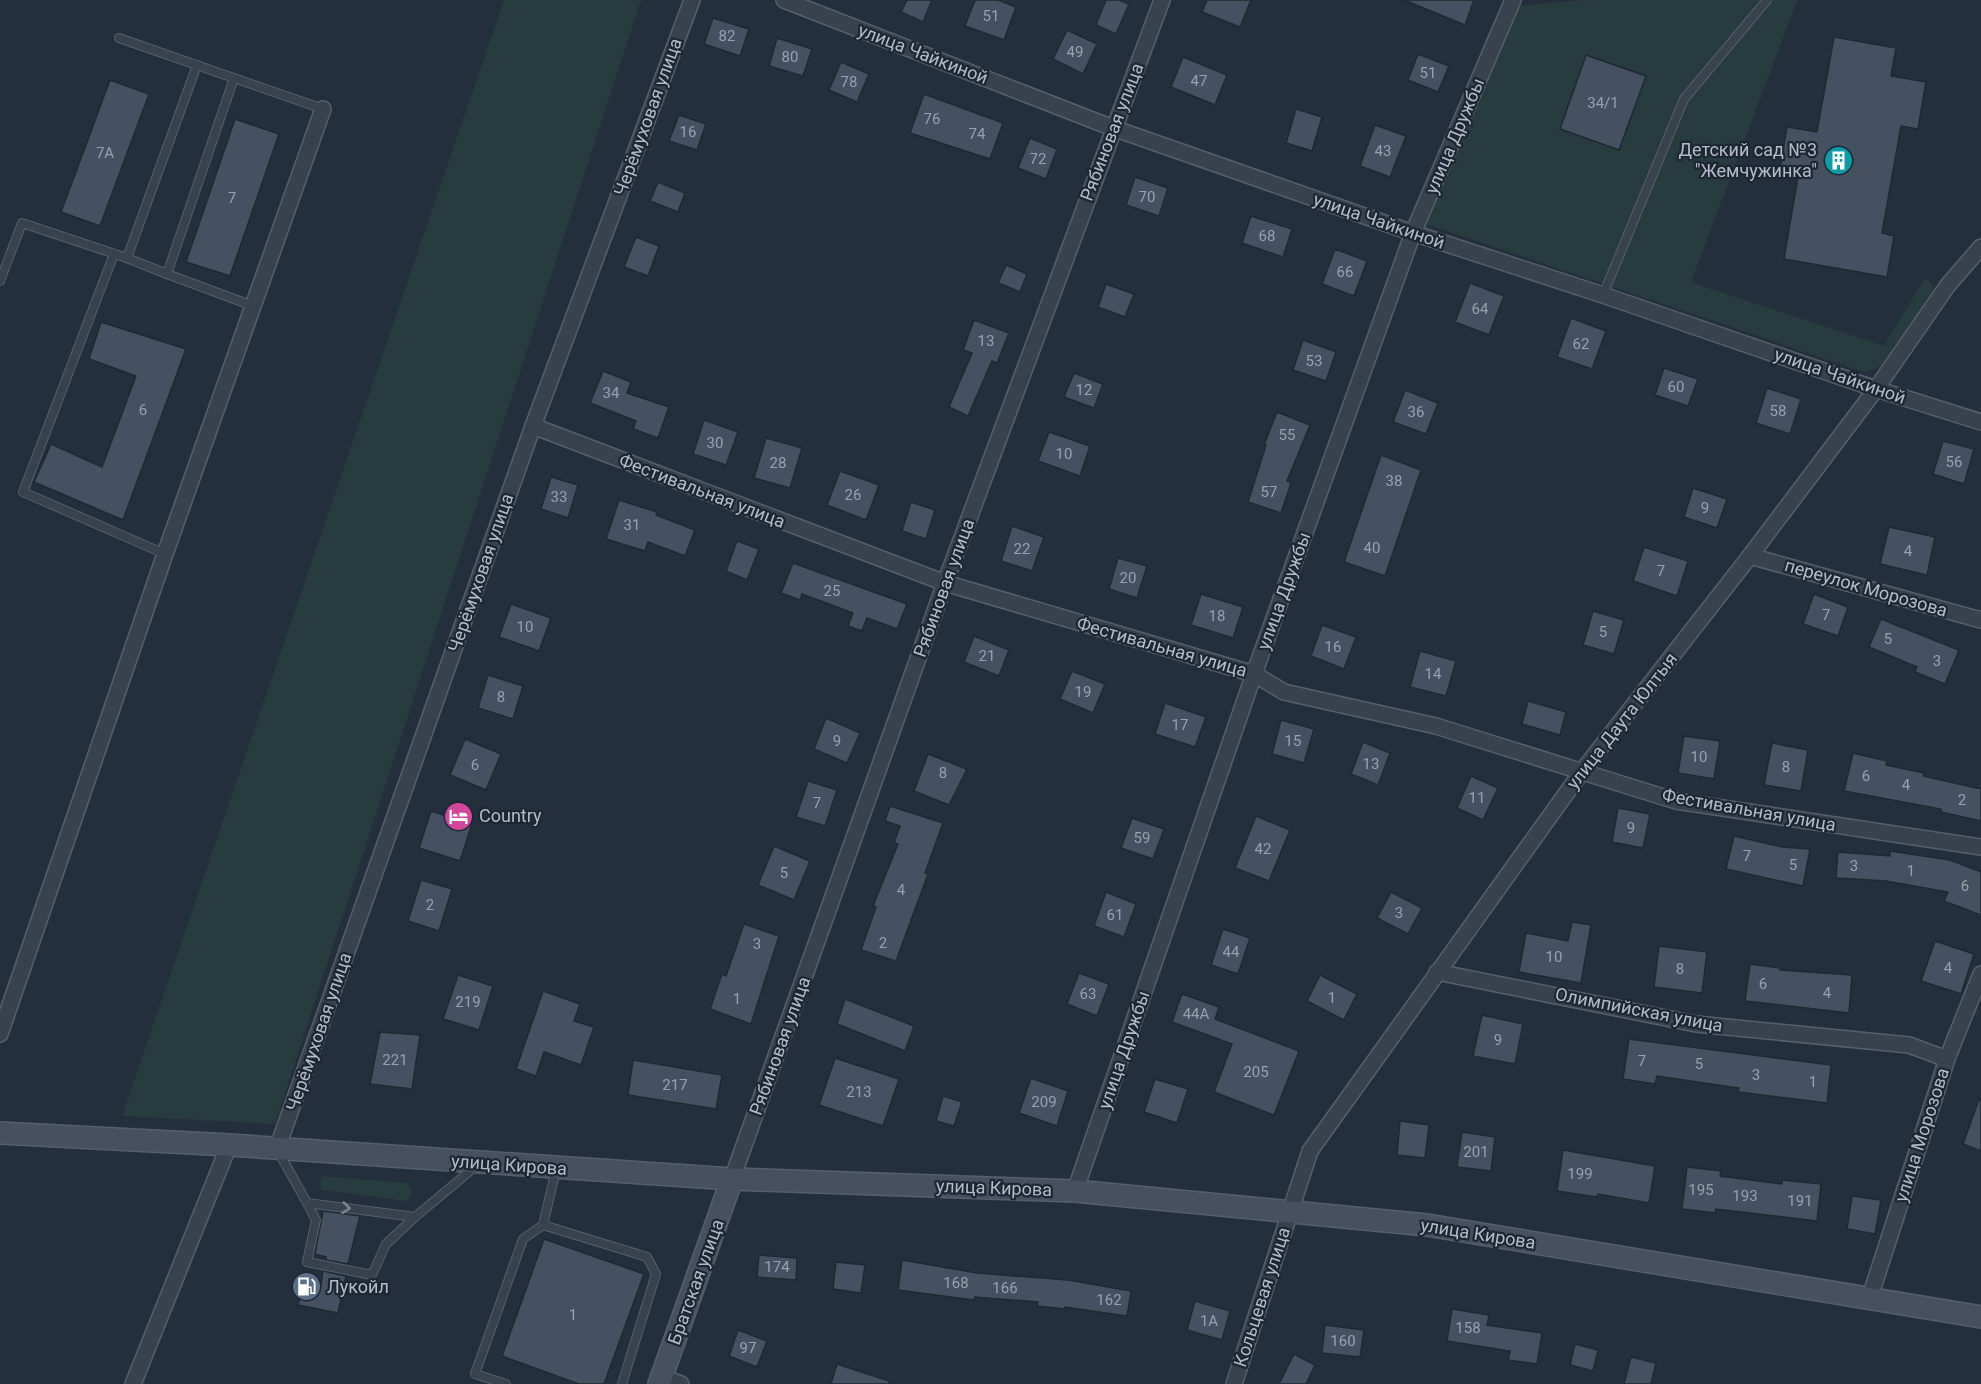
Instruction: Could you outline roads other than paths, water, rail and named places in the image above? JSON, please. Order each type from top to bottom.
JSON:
[{"type":"main road","name":"улица Кирова","points":[[0,1133],[229,1145],[732,1179],[1075,1191],[1291,1211],[1427,1225],[1981,1317]]},
{"type":"main road","name":"Братская улица","points":[[667,1382],[732,1179]]},
{"type":"street","name":"Черёмуховая улица","points":[[277,1149],[533,426],[692,0]]},
{"type":"street","name":"улица Чайкиной","points":[[784,0],[1113,128],[1413,233],[1603,295],[1876,389],[1981,422]]},
{"type":"street","name":"Рябиновая улица","points":[[732,1179],[945,583],[1162,0]]},
{"type":"street","name":"улица Дружбы","points":[[1075,1191],[1254,674],[1413,233],[1513,0]]},
{"type":"street","points":[[0,1034],[165,554],[323,110]]},
{"type":"street","name":"улица Даута Юлтыя","points":[[1291,1211],[1310,1151],[1437,972],[1582,770],[1750,556],[1876,389],[1948,285],[1981,247]]},
{"type":"street","name":"Фестивальная улица","points":[[533,426],[945,583],[1254,674],[1284,692],[1436,726],[1554,765],[1582,770],[1676,801],[1981,847]]},
{"type":"street","name":"переулок Морозова","points":[[1750,556],[1981,620]]},
{"type":"street","name":"Олимпийская улица","points":[[1437,972],[1696,1024],[1909,1045],[1947,1059]]},
{"type":"street","name":"улица Морозова","points":[[1870,1297],[1947,1059],[1981,974]]},
{"type":"street","points":[[133,1384],[229,1145]]},
{"type":"street","name":"Кольцевая улица","points":[[1234,1384],[1291,1211]]},
{"type":"lane","points":[[1603,295],[1684,99],[1767,0]]},
{"type":"lane","points":[[119,38],[323,110]]},
{"type":"lane","points":[[127,258],[197,65]]},
{"type":"lane","points":[[167,274],[234,78]]},
{"type":"lane","points":[[0,281],[22,223],[127,258],[255,306]]},
{"type":"lane","points":[[114,254],[23,492],[165,554]]},
{"type":"lane","points":[[277,1149],[316,1220],[307,1262],[372,1275],[386,1244],[479,1163]]},
{"type":"lane","points":[[506,1384],[475,1374],[523,1239],[543,1225],[557,1168]]},
{"type":"lane","points":[[307,1203],[415,1217]]},
{"type":"lane","points":[[543,1225],[647,1257],[656,1274],[622,1384]]},
{"type":"place","name":"Детский сад №3 \"Жемчужинка\"","points":[[1838,160]]},
{"type":"place","name":"Country","points":[[458,816]]},
{"type":"place","name":"Лукойл","points":[[306,1287]]}]
